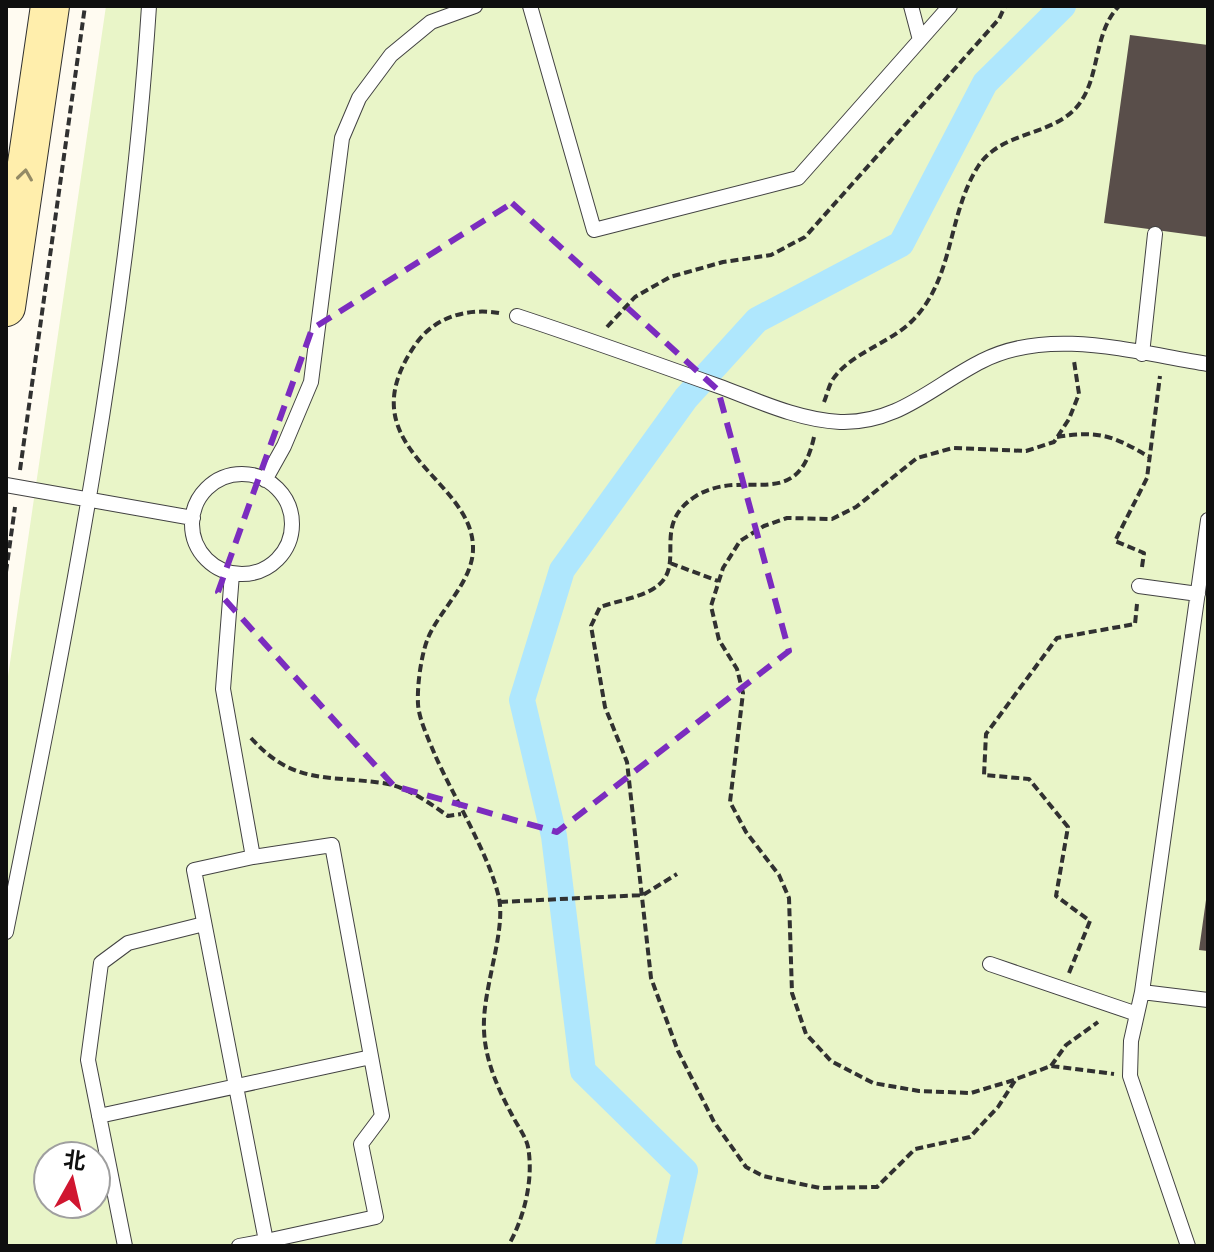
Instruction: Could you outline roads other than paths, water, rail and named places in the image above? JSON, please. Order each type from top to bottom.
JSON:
[{"type":"main road","points":[[6,307],[50,6]]},
{"type":"lane","points":[[6,932],[90,500],[140,144],[149,6]]},
{"type":"lane","points":[[265,480],[284,446],[311,382],[342,138],[359,98],[391,55],[431,22],[475,6]]},
{"type":"lane","points":[[530,6],[594,230],[798,178],[950,6]]},
{"type":"lane","points":[[911,6],[920,40]]},
{"type":"lane","points":[[1142,354],[1155,234]]},
{"type":"lane","points":[[517,316],[787,411],[839,422],[876,419],[911,406],[983,360],[1026,346],[1064,342],[1208,364]]},
{"type":"lane","points":[[241,474],[265,480],[285,497],[291,512],[293,529],[289,546],[265,569],[232,574],[204,557],[195,543],[193,518],[200,496],[225,477],[241,474]]},
{"type":"lane","points":[[12,486],[193,518]]},
{"type":"lane","points":[[1188,1246],[1130,1076],[1208,520]]},
{"type":"lane","points":[[232,574],[223,689],[253,857]]},
{"type":"lane","points":[[1139,586],[1198,594]]},
{"type":"lane","points":[[239,1246],[266,1241],[376,1217],[361,1144],[382,1116],[332,845],[194,870],[266,1241]]},
{"type":"lane","points":[[125,1246],[88,1060],[101,963],[128,943],[204,924]]},
{"type":"lane","points":[[990,964],[1137,1014]]},
{"type":"lane","points":[[1142,992],[1208,1000]]},
{"type":"lane","points":[[99,1116],[371,1057]]},
{"type":"waterway","points":[[668,1246],[685,1171],[583,1071],[554,836],[522,700],[562,570],[686,398],[757,320],[901,244],[985,83],[1063,6]]}]
